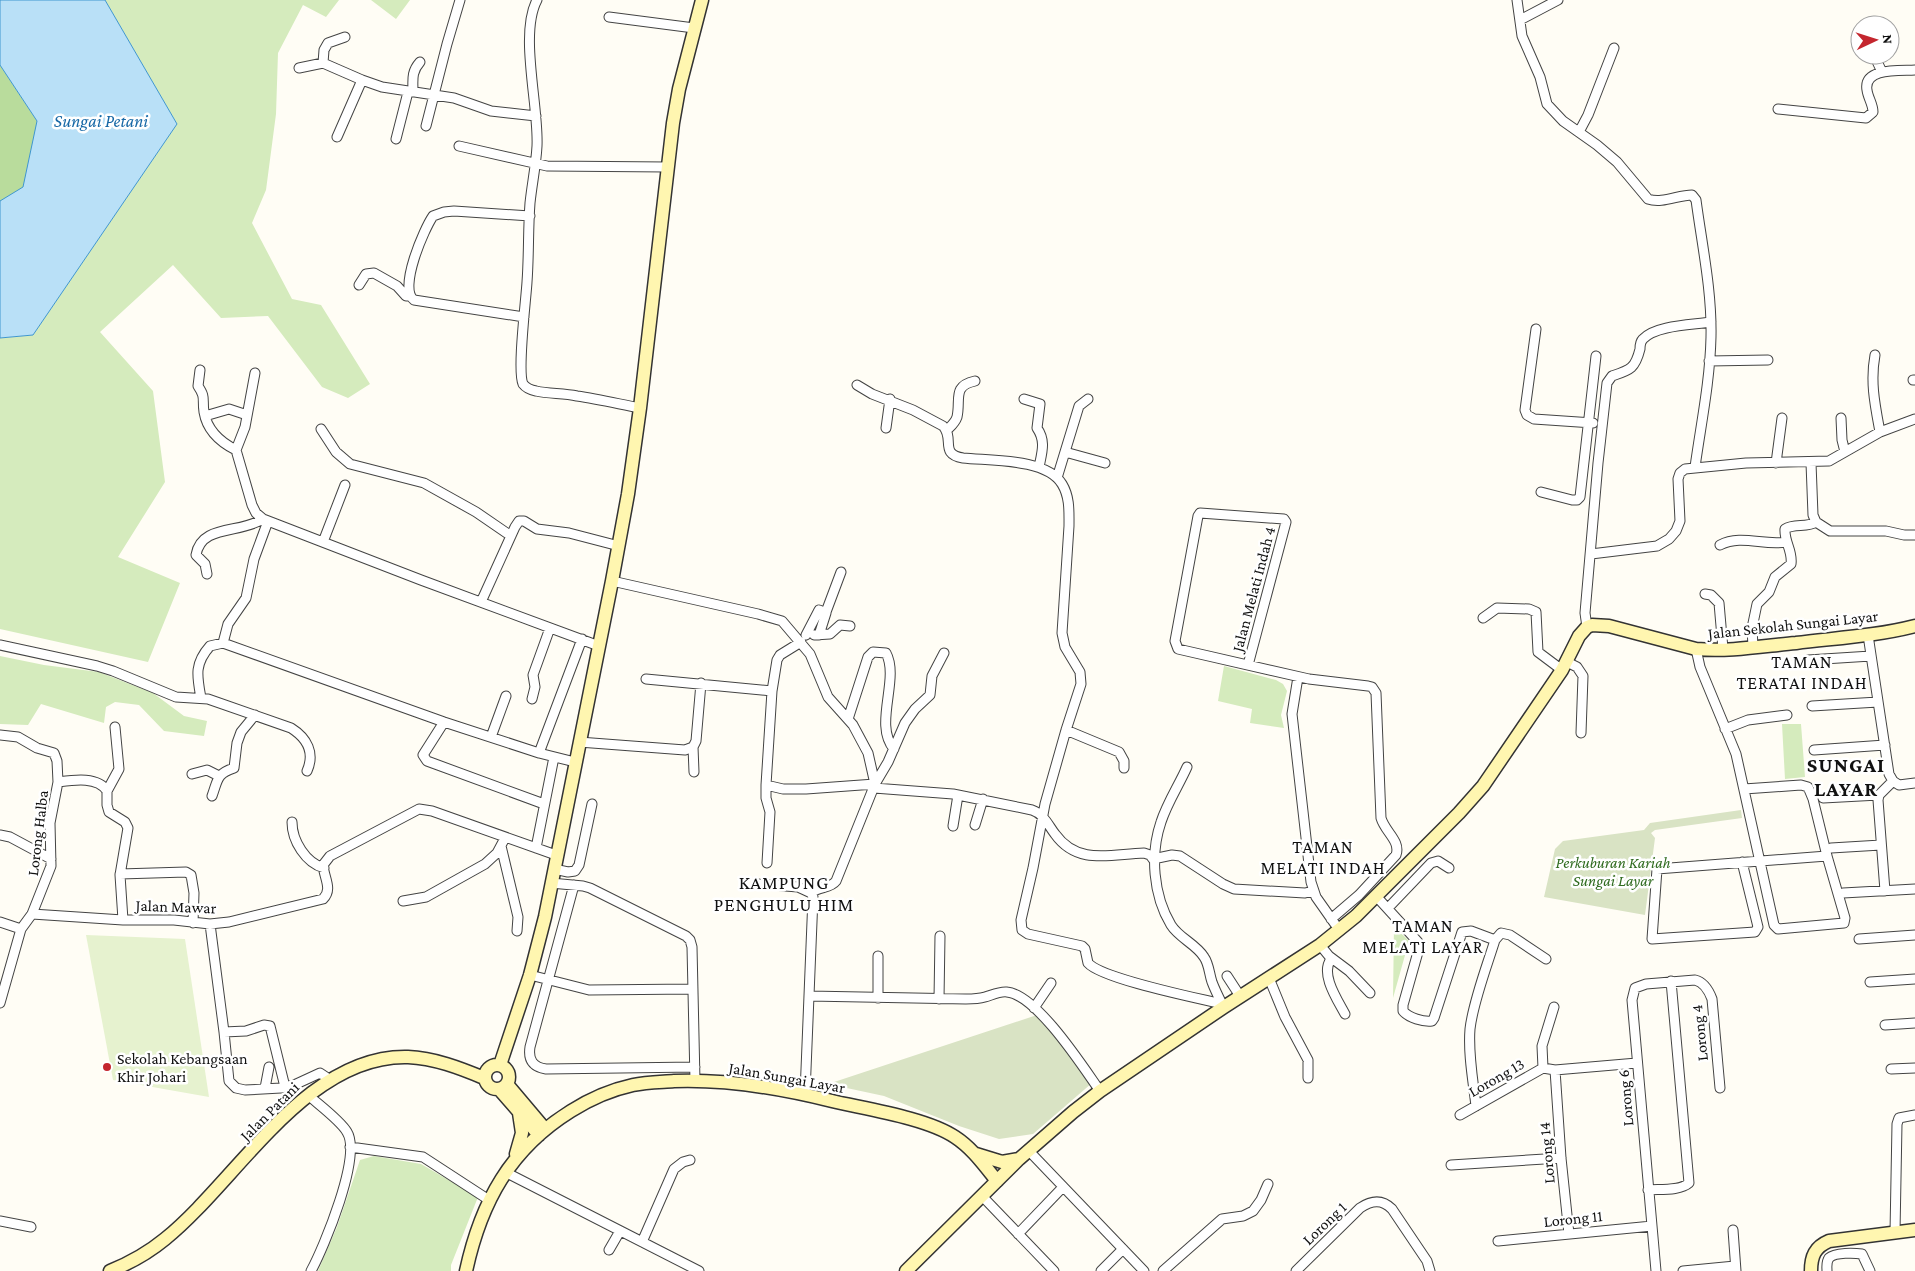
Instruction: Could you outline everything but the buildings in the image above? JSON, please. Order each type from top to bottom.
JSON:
[{"type":"street","points":[[426,126],[460,0]]},
{"type":"street","points":[[537,0],[532,15],[530,46],[536,116],[535,163],[521,369],[523,384],[536,391],[576,396],[640,408]]},
{"type":"street","points":[[500,1065],[530,975],[543,925],[619,546],[640,408],[667,167],[679,90],[702,0]]},
{"type":"street","points":[[1517,0],[1522,36],[1540,77],[1547,104],[1563,121],[1616,162],[1648,199],[1654,201],[1692,195],[1696,200],[1708,290],[1710,322],[1709,361],[1695,467]]},
{"type":"street","points":[[1520,20],[1558,0]]},
{"type":"street","points":[[609,17],[694,28]]},
{"type":"street","points":[[323,63],[324,50],[328,43],[345,37]]},
{"type":"street","points":[[1579,132],[1588,115],[1614,48]]},
{"type":"street","points":[[396,140],[410,92],[412,75],[420,62]]},
{"type":"street","points":[[298,68],[323,63],[382,87],[461,100],[484,110],[536,116]]},
{"type":"street","points":[[1879,65],[1882,72]]},
{"type":"street","points":[[1778,109],[1859,118],[1870,116],[1873,108],[1867,92],[1867,84],[1875,73],[1915,70]]},
{"type":"street","points":[[337,137],[362,80]]},
{"type":"street","points":[[459,146],[535,163],[564,166],[667,167]]},
{"type":"street","points":[[410,296],[409,280],[419,242],[433,216],[444,212],[454,212],[530,216]]},
{"type":"street","points":[[359,285],[366,274],[374,273],[397,286],[406,296],[410,296],[414,300],[524,317]]},
{"type":"street","points":[[906,1271],[1024,1155],[1100,1091],[1223,1005],[1269,978],[1340,930],[1470,801],[1497,766],[1565,666],[1579,636],[1586,627],[1585,613],[1596,481],[1607,383],[1612,376],[1632,369],[1635,365],[1642,340],[1650,334],[1663,329],[1710,322]]},
{"type":"street","points":[[1536,329],[1525,410],[1527,415],[1534,419],[1602,423]]},
{"type":"street","points":[[1876,355],[1872,370],[1872,385],[1880,432]]},
{"type":"street","points":[[1541,492],[1577,500],[1580,497],[1596,356]]},
{"type":"street","points":[[1709,361],[1768,360]]},
{"type":"street","points":[[200,370],[198,386],[204,396],[205,416],[218,439],[236,450],[252,504],[256,513],[265,520],[599,646]]},
{"type":"street","points":[[236,450],[241,440],[255,373]]},
{"type":"street","points":[[946,430],[954,423],[957,417],[959,392],[967,383],[975,381]]},
{"type":"street","points":[[857,385],[872,394],[913,410],[946,430]]},
{"type":"street","points":[[1057,478],[1078,406],[1088,398]]},
{"type":"street","points":[[1024,399],[1040,404],[1037,428],[1041,434],[1043,445],[1039,467]]},
{"type":"street","points":[[886,428],[890,400]]},
{"type":"street","points":[[205,416],[230,409],[247,415]]},
{"type":"street","points":[[1776,463],[1782,418]]},
{"type":"street","points":[[1841,418],[1842,440],[1846,452]]},
{"type":"street","points":[[1591,554],[1657,546],[1670,539],[1680,521],[1677,483],[1679,476],[1685,469],[1828,461],[1880,432],[1915,419]]},
{"type":"street","points":[[321,429],[336,452],[350,464],[424,483],[513,532]]},
{"type":"street","points":[[946,430],[949,451],[956,457],[1039,467],[1057,478],[1066,493],[1069,512],[1062,633],[1066,648],[1077,665],[1082,678],[1042,816],[1021,920],[1022,930],[1028,934],[1082,946],[1085,949],[1088,963],[1098,970],[1152,987],[1223,1005]]},
{"type":"street","points":[[1065,452],[1105,463]]},
{"type":"street","points":[[1584,462],[1598,463]]},
{"type":"street","points":[[1811,463],[1813,515],[1816,522],[1830,530],[1886,531],[1904,535],[1915,535]]},
{"type":"street","points":[[1582,481],[1596,481]]},
{"type":"street","points":[[323,542],[345,485]]},
{"type":"street","name":"Jalan Melati Indah 4","points":[[1200,513],[1284,519],[1286,522],[1248,665],[1176,647],[1175,641],[1200,513]]},
{"type":"street","points":[[207,574],[204,564],[196,554],[201,541],[212,534],[251,526],[265,520]]},
{"type":"street","points":[[223,643],[228,624],[246,598],[265,520]]},
{"type":"street","points":[[482,602],[513,532],[520,521],[524,521],[537,529],[569,534],[619,546]]},
{"type":"street","points":[[1753,647],[1752,628],[1757,604],[1769,592],[1775,576],[1791,564],[1791,551],[1786,542],[1785,533],[1787,527],[1810,525],[1816,522]]},
{"type":"street","points":[[1720,545],[1727,541],[1737,540],[1766,543],[1786,542]]},
{"type":"street","points":[[819,635],[842,572]]},
{"type":"street","points":[[612,581],[774,618],[786,624],[795,634],[803,638],[830,634],[840,625],[850,626]]},
{"type":"street","points":[[1706,594],[1711,595],[1719,603],[1723,649]]},
{"type":"street","points":[[1483,618],[1496,608],[1529,609],[1536,612],[1538,652],[1565,666],[1577,667],[1583,676],[1582,733]]},
{"type":"street","points":[[767,863],[770,812],[766,798],[766,786],[772,690],[777,660],[780,655],[803,638],[818,610],[826,612]]},
{"type":"street","name":"Jalan Sekolah Sungai Layar","points":[[1586,627],[1609,626],[1696,649],[1723,649],[1868,635],[1915,626]]},
{"type":"street","points":[[532,699],[535,687],[533,676],[550,628]]},
{"type":"street","points":[[1868,635],[1889,774],[1893,781],[1899,785],[1915,783]]},
{"type":"street","points":[[803,638],[830,699],[848,719],[868,753],[874,786]]},
{"type":"street","points":[[539,753],[582,640]]},
{"type":"street","points":[[201,698],[197,672],[200,660],[210,646],[223,643],[444,722],[539,753],[575,762]]},
{"type":"street","points":[[0,645],[105,669],[176,698],[201,698],[292,728],[302,734],[308,748],[312,761],[307,771]]},
{"type":"street","points":[[1696,649],[1700,668],[1736,754],[1771,917],[1775,927],[1778,929],[1844,923],[1829,852],[1808,787],[1801,785],[1744,790]]},
{"type":"street","points":[[848,719],[868,657],[873,652],[886,653],[890,660],[886,723],[889,740],[894,749]]},
{"type":"street","points":[[811,893],[819,887],[832,885],[836,882],[874,786],[882,775],[908,718],[920,703],[930,695],[931,679],[944,653]]},
{"type":"street","points":[[1808,660],[1870,656]]},
{"type":"street","points":[[1248,665],[1298,677],[1372,687],[1375,690],[1377,697],[1381,818],[1387,832],[1398,845],[1396,855],[1356,899],[1331,919]]},
{"type":"street","points":[[1298,677],[1292,708],[1292,719],[1313,891],[1319,903],[1340,930]]},
{"type":"street","points":[[646,679],[772,690]]},
{"type":"street","points":[[694,772],[693,747],[696,741],[701,683]]},
{"type":"street","points":[[491,737],[506,696]]},
{"type":"street","points":[[1812,706],[1878,702]]},
{"type":"street","points":[[212,796],[219,776],[234,768],[236,743],[241,732],[255,715]]},
{"type":"street","points":[[1725,728],[1756,719],[1786,716]]},
{"type":"street","points":[[444,722],[424,755],[427,761],[544,804]]},
{"type":"street","points":[[116,727],[119,770],[107,792],[107,805],[108,812],[125,822],[128,828],[120,874],[123,920]]},
{"type":"street","points":[[1066,730],[1119,752],[1124,761],[1124,768]]},
{"type":"street","name":"Lorong Halba","points":[[0,735],[18,737],[41,750],[54,752],[57,761],[58,782],[50,823],[51,859],[49,873],[32,914]]},
{"type":"street","points":[[579,742],[680,750],[693,747]]},
{"type":"street","points":[[1814,750],[1885,746]]},
{"type":"street","points":[[536,848],[554,757]]},
{"type":"street","points":[[1187,767],[1161,822],[1153,859],[1159,895],[1166,915],[1180,935],[1203,955],[1214,988],[1223,1005]]},
{"type":"street","points":[[192,774],[207,770],[219,776]]},
{"type":"street","points":[[1885,891],[1878,805],[1879,795],[1893,781]]},
{"type":"street","name":"Lorong Halba","points":[[58,782],[90,782],[101,785],[107,792]]},
{"type":"street","points":[[766,786],[783,789],[874,786],[983,799],[1032,810],[1042,816],[1063,844],[1071,850],[1082,854],[1096,856],[1144,852],[1153,859]]},
{"type":"street","points":[[953,826],[958,795]]},
{"type":"street","points":[[1823,798],[1879,795]]},
{"type":"street","points":[[975,825],[983,799]]},
{"type":"street","points":[[554,869],[568,872],[575,871],[578,866],[592,804]]},
{"type":"street","points":[[292,822],[294,836],[310,862],[314,866],[324,868],[324,862],[330,856],[419,809],[432,811],[503,842],[536,848],[556,855]]},
{"type":"street","points":[[0,835],[10,837],[51,859]]},
{"type":"street","points":[[403,901],[426,897],[485,864],[495,856],[503,842]]},
{"type":"street","points":[[503,842],[518,917],[516,931]]},
{"type":"street","points":[[1742,862],[1758,927],[1755,932],[1652,939],[1657,868],[1742,862],[1759,861],[1881,845]]},
{"type":"street","points":[[1153,859],[1172,855],[1180,856],[1234,889],[1305,893],[1313,891]]},
{"type":"street","points":[[1388,908],[1431,863],[1438,861],[1449,868]]},
{"type":"street","name":"Jalan Mawar","points":[[32,914],[123,920],[174,920],[210,924],[229,922],[323,900],[329,892],[324,868]]},
{"type":"street","points":[[120,874],[186,872],[191,875],[194,893],[193,923]]},
{"type":"street","points":[[551,883],[590,888],[686,936],[692,944],[695,1081]]},
{"type":"street","points":[[758,884],[798,887],[811,893]]},
{"type":"street","points":[[574,885],[529,1054],[530,1060],[537,1067],[546,1069],[695,1067]]},
{"type":"street","points":[[1843,893],[1915,889]]},
{"type":"street","points":[[805,1094],[813,903],[811,893]]},
{"type":"street","points":[[1376,896],[1416,938],[1419,947],[1403,1005],[1403,1011],[1408,1015],[1426,1021],[1434,1018],[1462,932],[1471,931],[1496,940]]},
{"type":"street","points":[[0,1003],[21,929],[32,914]]},
{"type":"street","points":[[0,922],[21,929]]},
{"type":"street","points":[[210,924],[229,1081],[232,1085],[240,1089],[285,1087],[320,1073],[330,1079]]},
{"type":"street","points":[[1476,1106],[1470,1062],[1470,1031],[1472,1015],[1496,940],[1502,933],[1510,935],[1546,959]]},
{"type":"street","points":[[1859,939],[1915,935]]},
{"type":"street","points":[[939,1000],[940,936]]},
{"type":"street","points":[[1320,945],[1331,959],[1349,971],[1370,993]]},
{"type":"street","points":[[878,956],[878,998]]},
{"type":"street","points":[[1331,959],[1327,972],[1335,995],[1345,1014]]},
{"type":"street","points":[[530,975],[589,990],[693,988]]},
{"type":"street","points":[[1227,976],[1240,996]]},
{"type":"street","points":[[1269,978],[1285,1016],[1308,1060],[1308,1078]]},
{"type":"street","points":[[1870,982],[1915,979]]},
{"type":"street","name":"Lorong 6","points":[[1656,1271],[1632,993],[1639,985],[1698,980]]},
{"type":"street","name":"Lorong 4","points":[[1698,980],[1708,990],[1712,999],[1720,1088]]},
{"type":"street","points":[[1648,1190],[1677,1188],[1689,1184],[1671,981]]},
{"type":"street","points":[[1034,1008],[1051,983]]},
{"type":"street","points":[[809,996],[939,1000],[977,999],[1006,991],[1020,996],[1034,1008],[1064,1042],[1100,1091]]},
{"type":"street","points":[[1543,1068],[1542,1046],[1554,1007]]},
{"type":"street","points":[[1885,1025],[1915,1023]]},
{"type":"street","points":[[224,1032],[246,1031],[264,1025],[270,1026],[285,1087]]},
{"type":"street","name":"Jalan Patani","points":[[110,1271],[146,1253],[170,1234],[308,1095],[330,1079],[361,1064],[401,1057],[441,1062],[484,1078]]},
{"type":"street","name":"Lorong 13","points":[[1460,1115],[1543,1068],[1555,1070],[1637,1063]]},
{"type":"street","points":[[500,1065],[508,1073],[503,1086],[493,1089],[488,1086],[484,1078],[490,1066],[500,1065]]},
{"type":"street","points":[[265,1088],[269,1067]]},
{"type":"street","points":[[1891,1069],[1915,1068]]},
{"type":"street","name":"Lorong 14","points":[[1555,1070],[1561,1158],[1569,1234]]},
{"type":"street","name":"Jalan Sungai Layar","points":[[466,1271],[477,1230],[489,1200],[514,1159],[542,1132],[563,1116],[596,1097],[634,1084],[695,1081],[743,1083],[805,1094],[923,1123],[954,1137],[972,1152],[996,1181]]},
{"type":"street","points":[[503,1086],[542,1132]]},
{"type":"street","points":[[308,1095],[346,1129],[350,1139],[349,1169],[345,1186],[311,1271]]},
{"type":"street","points":[[524,1111],[563,1116]]},
{"type":"street","points":[[514,1159],[522,1133],[524,1111]]},
{"type":"street","points":[[1895,1232],[1897,1124],[1899,1118],[1915,1114]]},
{"type":"street","points":[[350,1147],[423,1157],[489,1200]]},
{"type":"street","points":[[972,1152],[1002,1162],[1024,1155]]},
{"type":"street","points":[[1024,1155],[1063,1187],[1144,1271]]},
{"type":"street","points":[[1451,1165],[1561,1158]]},
{"type":"street","points":[[642,1242],[674,1169],[683,1162],[690,1160]]},
{"type":"street","points":[[505,1172],[699,1271]]},
{"type":"street","points":[[1163,1271],[1222,1218],[1243,1216],[1253,1211],[1261,1200],[1268,1184]]},
{"type":"street","points":[[1018,1234],[1063,1187]]},
{"type":"street","points":[[982,1196],[1054,1271]]},
{"type":"street","name":"Lorong 1","points":[[1296,1271],[1360,1208],[1368,1203],[1376,1202],[1386,1204],[1392,1209],[1427,1261],[1430,1271]]},
{"type":"street","points":[[0,1221],[30,1227]]},
{"type":"street","name":"Lorong 11","points":[[1498,1241],[1652,1226]]},
{"type":"street","points":[[1684,1271],[1736,1269],[1733,1230]]},
{"type":"street","points":[[1811,1271],[1811,1259],[1814,1251],[1829,1241],[1915,1230]]},
{"type":"street","points":[[609,1250],[620,1231]]},
{"type":"street","points":[[1101,1271],[1123,1249]]},
{"type":"street","points":[[1827,1271],[1826,1264],[1829,1258],[1834,1255],[1856,1253],[1862,1254],[1870,1271]]},
{"type":"green space","points":[[105,0],[339,0],[326,17],[303,5],[278,53],[276,114],[266,190],[252,223],[292,299],[321,305],[370,384],[348,398],[322,387],[268,316],[221,318],[173,265],[100,332],[153,391],[165,482],[118,557],[180,583],[148,662],[0,629],[0,338],[33,335],[177,124]]},
{"type":"green space","points":[[371,0],[410,0],[396,19]]},
{"type":"green space","points":[[0,65],[37,121],[35,198],[0,218]]},
{"type":"green space","points":[[0,656],[44,665],[99,672],[153,693],[184,716],[207,721],[204,736],[164,731],[139,705],[115,702],[106,707],[104,723],[41,704],[28,725],[0,724]]},
{"type":"green space","points":[[1224,666],[1276,680],[1283,684],[1287,691],[1281,715],[1284,728],[1250,723],[1252,709],[1218,701]]},
{"type":"green space","points":[[1782,724],[1801,724],[1805,777],[1785,779]]},
{"type":"green space","name":"Perkuburan Kariah Sungai Layar","points":[[1741,810],[1742,818],[1655,830],[1651,833],[1655,838],[1645,915],[1544,897],[1555,849],[1563,841],[1644,830],[1650,823]]},
{"type":"green space","points":[[1394,926],[1409,941],[1393,998]]},
{"type":"green space","points":[[86,935],[185,939],[209,1097],[113,1080]]},
{"type":"green space","points":[[1037,1015],[1063,1044],[1092,1083],[1033,1134],[999,1139],[959,1126],[884,1096],[828,1084]]},
{"type":"green space","points":[[374,1156],[421,1164],[478,1197],[451,1265],[451,1271],[318,1271],[337,1227],[360,1160]]},
{"type":"water","name":"Sungai Petani","points":[[0,0],[105,0],[177,124],[33,335],[0,338],[0,201],[23,187],[37,121],[0,65]]},
{"type":"place","name":"Sekolah Kebangsaan Khir Johari","points":[[107,1067]]},
{"type":"district","name":"TAMAN TERATAI INDAH","points":[[1802,672]]},
{"type":"district","name":"SUNGAI LAYAR","points":[[1846,777]]},
{"type":"district","name":"TAMAN MELATI INDAH","points":[[1323,858]]},
{"type":"district","name":"KAMPUNG PENGHULU HIM","points":[[784,893]]},
{"type":"district","name":"TAMAN MELATI LAYAR","points":[[1423,936]]}]
